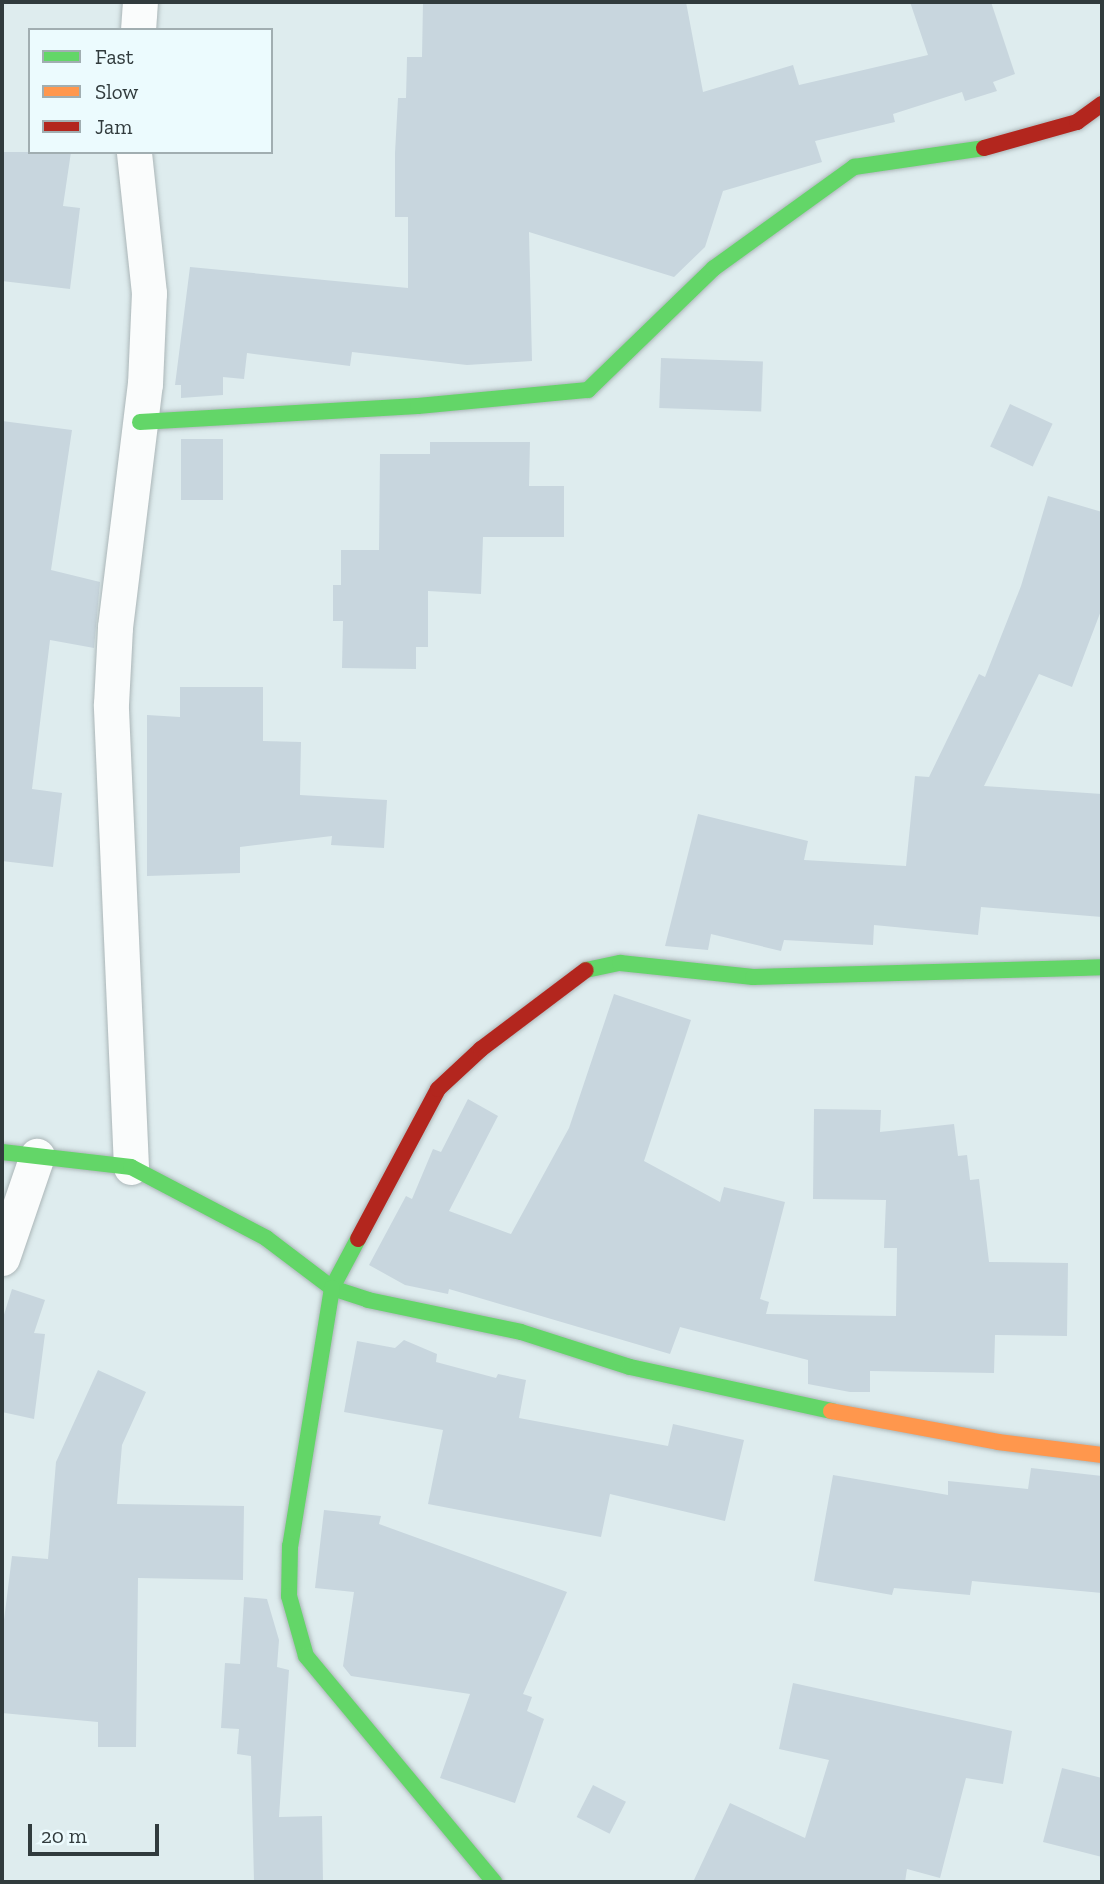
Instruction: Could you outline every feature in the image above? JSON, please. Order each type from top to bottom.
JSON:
[{"type":"street","points":[[138,28],[140,2]]},
{"type":"street","points":[[140,422],[418,406],[588,390],[714,268],[854,167],[961,154],[1077,122],[1102,104]]},
{"type":"street","points":[[131,1167],[111,704],[115,627],[140,422],[149,293],[134,154]]},
{"type":"street","points":[[494,1882],[306,1656],[295,1627],[289,1596],[290,1546],[332,1288],[438,1089],[481,1049],[583,970],[620,963],[753,977],[1102,967]]},
{"type":"street","points":[[2,1152],[131,1167],[266,1238],[332,1288],[368,1300],[521,1332],[630,1367],[757,1397],[998,1442],[1102,1455]]},
{"type":"street","points":[[2,1258],[37,1156]]},
{"type":"building","points":[[423,2],[686,2],[703,92],[793,65],[799,85],[928,55],[910,2],[991,2],[1015,74],[993,82],[997,91],[965,101],[962,92],[893,114],[895,122],[815,141],[822,162],[723,191],[705,247],[674,277],[529,232],[532,361],[467,365],[352,352],[350,366],[247,353],[244,379],[223,377],[223,395],[181,398],[181,385],[175,385],[190,267],[408,288],[408,217],[395,217],[395,153],[398,98],[406,98],[407,57],[422,57]]},
{"type":"building","points":[[2,152],[71,154],[63,206],[80,208],[70,289],[2,281]]},
{"type":"building","points":[[661,358],[763,362],[761,412],[659,408]]},
{"type":"building","points":[[1010,404],[1053,424],[1033,466],[990,447]]},
{"type":"building","points":[[2,421],[72,430],[51,570],[100,582],[94,648],[50,640],[32,789],[62,793],[53,867],[2,861]]},
{"type":"building","points":[[181,439],[223,439],[223,500],[181,500]]},
{"type":"building","points":[[430,442],[530,442],[529,486],[564,486],[564,537],[483,537],[481,594],[428,591],[428,647],[416,647],[416,669],[342,668],[343,621],[333,621],[333,585],[341,585],[341,550],[379,550],[380,454],[430,454]]},
{"type":"building","points":[[1048,496],[1102,512],[1102,608],[1072,687],[1039,674],[984,786],[1102,794],[1102,917],[981,907],[978,935],[874,925],[873,945],[784,940],[781,951],[711,934],[708,950],[665,946],[698,814],[808,841],[804,860],[906,866],[915,776],[929,777],[979,674],[985,677],[1021,586]]},
{"type":"building","points":[[180,687],[263,687],[263,741],[301,742],[300,795],[387,800],[384,848],[331,845],[332,836],[240,847],[240,873],[147,876],[147,715],[180,717]]},
{"type":"building","points":[[614,994],[691,1020],[644,1161],[720,1202],[724,1187],[785,1202],[760,1299],[769,1302],[766,1314],[896,1316],[897,1248],[884,1248],[886,1200],[813,1199],[814,1109],[881,1110],[880,1132],[954,1124],[958,1156],[967,1155],[970,1180],[979,1179],[989,1262],[1068,1263],[1067,1336],[995,1335],[994,1373],[870,1371],[870,1392],[850,1392],[808,1384],[808,1360],[680,1327],[670,1354],[449,1289],[448,1294],[405,1285],[369,1265],[406,1196],[412,1199],[433,1149],[441,1152],[468,1099],[498,1116],[449,1211],[511,1234],[569,1128]]},
{"type":"building","points":[[12,1289],[45,1300],[34,1333],[45,1334],[34,1419],[2,1412],[2,1321]]},
{"type":"building","points":[[404,1340],[437,1354],[436,1362],[496,1378],[498,1374],[526,1380],[519,1418],[668,1446],[673,1424],[744,1440],[725,1521],[610,1494],[601,1537],[428,1504],[443,1430],[344,1412],[357,1341],[395,1348]]},
{"type":"building","points":[[98,1370],[146,1392],[122,1445],[117,1504],[244,1506],[243,1580],[138,1578],[136,1747],[98,1747],[98,1722],[2,1713],[2,1636],[12,1556],[48,1559],[56,1462]]},
{"type":"building","points":[[1031,1468],[1102,1476],[1102,1593],[972,1581],[970,1595],[894,1588],[892,1595],[814,1581],[833,1475],[948,1495],[948,1481],[1028,1489]]},
{"type":"building","points":[[324,1510],[381,1516],[379,1524],[567,1592],[523,1694],[532,1697],[527,1711],[544,1719],[515,1803],[440,1778],[470,1694],[351,1676],[343,1666],[354,1592],[315,1588]]},
{"type":"building","points":[[244,1597],[267,1599],[279,1640],[277,1667],[289,1670],[279,1817],[322,1816],[323,1882],[254,1882],[251,1756],[237,1754],[239,1729],[221,1728],[225,1663],[240,1664]]},
{"type":"building","points":[[793,1683],[1012,1731],[1003,1784],[966,1778],[940,1878],[907,1869],[905,1882],[693,1882],[730,1803],[805,1838],[829,1760],[779,1749]]},
{"type":"building","points":[[1062,1768],[1102,1778],[1102,1857],[1043,1842]]},
{"type":"building","points":[[593,1785],[626,1802],[610,1834],[577,1817]]},
{"type":"traffic: fast","points":[[140,422],[418,406],[588,390],[714,268],[854,167],[984,148]]},
{"type":"traffic: fast","points":[[586,970],[620,963],[753,977],[1102,967]]},
{"type":"traffic: fast","points":[[2,1152],[131,1167],[266,1238],[332,1288],[368,1300],[521,1332],[630,1367],[831,1411]]},
{"type":"traffic: fast","points":[[358,1239],[332,1288],[290,1546],[289,1596],[306,1656],[494,1882]]},
{"type":"traffic: slow","points":[[831,1411],[998,1442],[1102,1455]]},
{"type":"traffic: jam","points":[[984,148],[1077,122],[1102,104]]},
{"type":"traffic: jam","points":[[358,1239],[438,1089],[481,1049],[586,970]]}]
